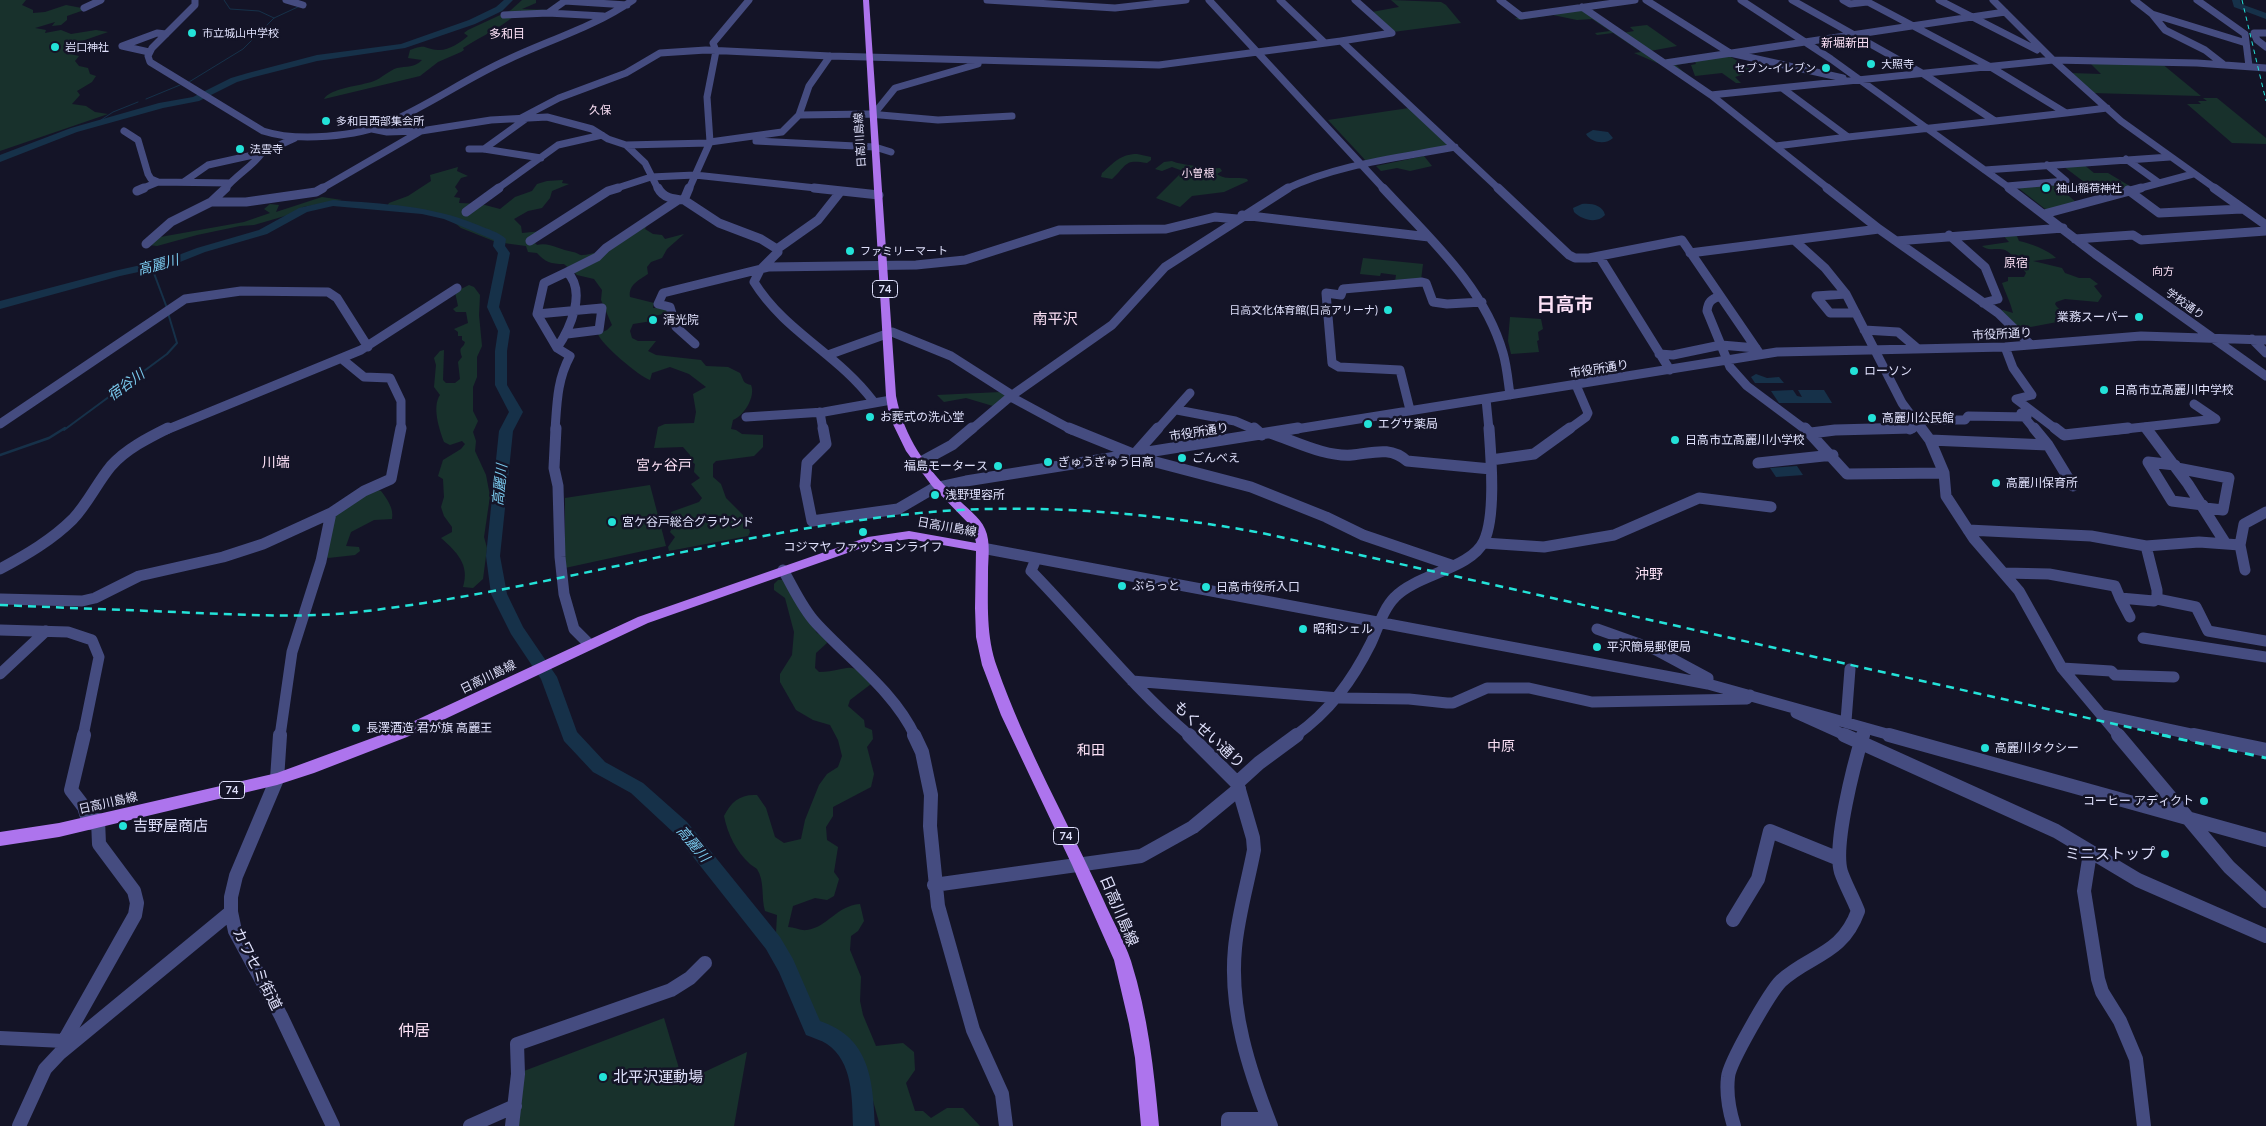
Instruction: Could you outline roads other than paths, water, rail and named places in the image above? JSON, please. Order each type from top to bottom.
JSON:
[{"type":"main road","name":"日高川島線","points":[[866,0],[891,400],[901,433],[919,463],[978,526],[982,536],[981,608],[983,637],[989,665],[1008,715],[1110,930],[1130,992],[1144,1058],[1150,1126]]},
{"type":"main road","name":"日高川島線","points":[[0,839],[39,834],[277,779],[360,750],[454,709],[643,620],[872,540],[890,536],[928,537],[982,548]]},
{"type":"street","points":[[84,8],[101,0]]},
{"type":"street","points":[[197,0],[195,5],[149,52],[148,59],[153,64],[268,134],[296,137],[370,128],[390,122],[492,66],[605,16],[630,2]]},
{"type":"street","points":[[286,0],[303,5]]},
{"type":"street","points":[[585,646],[574,629],[564,594],[560,557],[558,486],[554,468],[557,390],[562,371],[570,356],[557,348],[538,314],[544,283],[597,257],[606,248],[681,200],[710,143],[707,97],[716,51],[713,43],[748,0]]},
{"type":"street","points":[[987,0],[1115,8],[1186,0]]},
{"type":"street","points":[[1209,0],[1461,272],[1482,302],[1504,353],[1510,395]]},
{"type":"street","points":[[1280,0],[1325,43]]},
{"type":"street","points":[[484,149],[537,108],[626,73],[660,54],[716,51],[870,58],[1159,65],[1392,33],[1355,0]]},
{"type":"street","points":[[1500,0],[1521,16],[1635,0]]},
{"type":"street","points":[[1646,0],[1730,54],[1857,80]]},
{"type":"street","name":"学校通り","points":[[1740,0],[1806,42],[1986,170],[2075,239],[2266,376]]},
{"type":"street","points":[[1792,0],[1922,73],[1995,120]]},
{"type":"street","points":[[1843,0],[1850,4],[1866,1],[1988,66],[2066,113]]},
{"type":"street","points":[[1939,0],[2050,57]]},
{"type":"street","points":[[1993,0],[2050,57],[2107,108],[2193,174],[2266,225]]},
{"type":"street","points":[[2134,0],[2152,14],[2165,30],[2205,50],[2223,64]]},
{"type":"street","points":[[2196,0],[2245,34],[2249,66]]},
{"type":"street","points":[[548,14],[565,1],[630,2]]},
{"type":"street","points":[[1582,7],[1711,95],[1896,242],[1998,313],[2031,345]]},
{"type":"street","points":[[1665,63],[2005,12]]},
{"type":"street","points":[[2152,14],[2246,44]]},
{"type":"street","points":[[504,15],[605,16]]},
{"type":"street","points":[[149,52],[122,46],[157,33],[166,34]]},
{"type":"street","points":[[2264,44],[2254,33],[2266,33]]},
{"type":"street","points":[[1341,41],[1569,255],[1575,258],[1599,256],[1682,240],[1758,351]]},
{"type":"street","points":[[626,146],[710,143],[778,134],[800,115],[809,86],[830,56]]},
{"type":"street","points":[[1711,95],[1988,66],[2050,57],[2223,64],[2266,68]]},
{"type":"street","points":[[873,115],[896,88],[990,61]]},
{"type":"street","points":[[1782,88],[1848,137]]},
{"type":"street","points":[[537,108],[537,112],[547,117],[585,126],[626,146],[645,163],[661,194],[681,200],[719,223],[761,240],[777,249]]},
{"type":"street","points":[[1776,146],[2107,108]]},
{"type":"street","points":[[800,115],[819,113],[938,120],[1012,116]]},
{"type":"street","points":[[370,128],[380,132],[421,131],[491,120],[547,117]]},
{"type":"street","points":[[124,131],[138,140],[148,174],[151,179],[158,182]]},
{"type":"street","points":[[211,202],[246,202],[316,192],[421,131]]},
{"type":"street","points":[[396,132],[408,138]]},
{"type":"street","points":[[466,212],[558,144],[602,135]]},
{"type":"street","points":[[185,182],[208,165],[262,153],[296,137]]},
{"type":"street","points":[[737,138],[774,143],[875,147],[891,152]]},
{"type":"street","points":[[919,463],[952,445],[1012,396],[1112,325],[1165,268],[1192,252],[1240,217],[1297,183],[1323,174],[1362,165],[1454,148]]},
{"type":"street","points":[[469,149],[484,149],[541,158]]},
{"type":"street","points":[[146,244],[171,222],[211,202],[230,184],[234,177],[258,159],[262,153]]},
{"type":"street","points":[[1986,170],[2170,157]]},
{"type":"street","points":[[2126,159],[2158,182]]},
{"type":"street","points":[[2007,186],[2066,181],[2047,165]]},
{"type":"street","points":[[530,241],[608,191],[652,177],[695,174],[879,195]]},
{"type":"street","points":[[2044,214],[2193,174]]},
{"type":"street","points":[[137,190],[158,182],[230,184]]},
{"type":"street","points":[[2128,190],[2159,214],[2242,209]]},
{"type":"street","points":[[841,191],[818,220],[777,249],[778,252],[754,277],[754,282],[782,321],[828,355],[864,388],[872,401]]},
{"type":"street","points":[[696,344],[676,327],[670,307],[658,304],[660,296],[698,283],[762,268],[883,266],[965,260],[1059,230],[1166,229],[1215,218],[1240,217],[1354,229],[1382,230],[1429,237]]},
{"type":"street","points":[[1896,242],[1948,235],[2063,228]]},
{"type":"street","points":[[1690,253],[1879,229]]},
{"type":"street","points":[[2075,239],[2133,235],[2141,240],[2266,231]]},
{"type":"street","points":[[1948,235],[1985,267],[1998,299],[1983,303]]},
{"type":"street","points":[[1794,240],[1825,268],[1846,294],[1902,403],[1930,440],[1944,473],[1946,496],[1968,530],[2005,573],[2038,622],[2062,668],[2229,867],[2266,901]]},
{"type":"street","points":[[1599,256],[1670,370]]},
{"type":"street","points":[[557,348],[567,334],[576,292],[574,280],[567,272]]},
{"type":"street","points":[[1410,410],[1400,370],[1339,367],[1332,363],[1326,293],[1341,295],[1343,289],[1422,282],[1426,283],[1433,302],[1447,304],[1482,302]]},
{"type":"street","points":[[0,569],[31,552],[68,523],[87,502],[114,464],[140,442],[171,427],[368,347],[457,288]]},
{"type":"street","points":[[0,424],[71,374],[124,342],[168,310],[190,298],[233,292],[328,292],[337,298],[368,347]]},
{"type":"street","points":[[1846,294],[1816,296],[1830,312],[1856,313]]},
{"type":"street","points":[[1720,296],[1713,298],[1708,303],[1708,311],[1726,361],[1747,386],[1811,433],[1833,455],[1848,474],[1944,473]]},
{"type":"street","points":[[538,314],[602,308],[599,330],[567,334]]},
{"type":"street","points":[[1864,330],[1898,332],[1918,349]]},
{"type":"street","points":[[828,355],[887,332],[894,332],[951,356],[1012,396],[1080,434],[1148,460],[1251,487],[1326,517],[1363,535],[1451,565]]},
{"type":"street","name":"市役所通り","points":[[820,412],[826,444],[807,463],[805,486],[812,521],[898,509],[940,486],[1726,361],[1758,351],[2005,347],[2140,336],[2266,340]]},
{"type":"street","points":[[2252,339],[2266,353]]},
{"type":"street","points":[[1659,354],[1673,355],[1721,345],[1758,351]]},
{"type":"street","points":[[2005,347],[2013,368],[2032,395],[2016,399],[2064,435],[2146,428],[2216,419],[2194,404]]},
{"type":"street","points":[[0,599],[82,601],[95,598],[139,576],[223,557],[264,544],[331,513],[364,490],[391,479],[394,455],[404,419],[400,388],[390,378],[364,377],[342,359]]},
{"type":"street","points":[[1177,410],[1198,416],[1235,421],[1257,428],[1266,434],[1330,453],[1351,455],[1368,452],[1388,452],[1398,453],[1407,461],[1491,464],[1534,454],[1586,417],[1588,413],[1576,384]]},
{"type":"street","points":[[1134,454],[1177,410],[1190,393]]},
{"type":"street","points":[[934,885],[1140,856],[1166,846],[1218,808],[1260,761],[1322,716],[1339,698],[1381,623],[1384,612],[1397,595],[1409,586],[1472,555],[1484,543],[1488,526],[1491,464],[1486,399]]},
{"type":"street","points":[[746,417],[820,412],[872,401],[891,400]]},
{"type":"street","points":[[2025,406],[2019,411],[2027,417],[2048,444],[2073,486]]},
{"type":"street","points":[[1916,421],[1964,420],[1968,416],[2027,417]]},
{"type":"street","points":[[1811,433],[1835,430],[1910,430],[1916,421]]},
{"type":"street","points":[[2146,428],[2176,466],[2226,544]]},
{"type":"street","points":[[1930,440],[2048,444]]},
{"type":"street","points":[[1758,463],[1833,455]]},
{"type":"street","points":[[2148,462],[2176,466],[2229,478],[2223,510],[2172,501],[2148,462]]},
{"type":"street","points":[[1484,543],[1544,547],[1566,545],[1614,535],[1699,498],[1771,507]]},
{"type":"street","points":[[2245,570],[2240,545],[2244,524],[2266,512]]},
{"type":"street","points":[[277,779],[278,749],[292,652],[321,561],[331,513]]},
{"type":"street","points":[[1968,530],[2091,536],[2146,546],[2199,542],[2240,545]]},
{"type":"street","points":[[2146,546],[2157,590],[2157,599]]},
{"type":"street","points":[[982,548],[1708,684],[1865,726],[2266,840]]},
{"type":"street","name":"もくせい通り","points":[[1036,558],[1031,571],[1160,711],[1201,745],[1238,786],[1254,838],[1254,850],[1235,948],[1234,970],[1240,1030],[1246,1058],[1270,1123]]},
{"type":"street","points":[[783,570],[814,621],[869,676],[908,722],[916,739],[929,777],[934,885],[938,906],[973,1030],[1002,1094],[1006,1126]]},
{"type":"street","points":[[2005,573],[2049,574],[2114,586],[2130,617]]},
{"type":"street","points":[[2120,598],[2154,602],[2157,599],[2196,607],[2208,631],[2266,641]]},
{"type":"street","points":[[1597,629],[1656,650],[1708,678],[1708,684]]},
{"type":"street","points":[[0,630],[46,631],[81,635],[92,640],[96,646],[99,657],[72,790],[94,822],[99,844],[134,892],[135,914],[69,1041],[46,1069],[18,1126]]},
{"type":"street","points":[[0,674],[46,631]]},
{"type":"street","points":[[2143,638],[2266,657]]},
{"type":"street","points":[[2062,668],[2111,670],[2116,675],[2174,677]]},
{"type":"street","points":[[1846,721],[1850,669]]},
{"type":"street","points":[[1132,681],[1339,698],[1408,699],[1447,703],[1487,688],[1529,688],[1592,702],[1617,703],[1747,699],[1751,695]]},
{"type":"street","points":[[1790,706],[1794,712],[2047,827],[2138,880],[2266,936]]},
{"type":"street","points":[[2102,715],[2266,750]]},
{"type":"street","points":[[1734,1126],[1728,1106],[1728,1075],[1766,997],[1782,980],[1833,948],[1852,928],[1858,911],[1851,891],[1841,872],[1839,859],[1854,763],[1865,726]]},
{"type":"street","name":"カワセミ街道","points":[[277,779],[236,876],[231,897],[231,912],[235,931],[281,1016],[333,1126]]},
{"type":"street","points":[[1733,920],[1758,879],[1770,831],[1839,859]]},
{"type":"street","points":[[2090,853],[2084,891],[2098,979],[2102,992],[2120,1021],[2136,1059],[2144,1126]]},
{"type":"street","points":[[0,1038],[69,1041],[231,912]]},
{"type":"street","points":[[512,1126],[518,1074],[517,1044],[671,990],[690,978],[705,963]]},
{"type":"street","points":[[470,1126],[515,1106]]},
{"type":"street","points":[[1228,1126],[1228,1119],[1270,1123]]},
{"type":"water","points":[[1593,130],[1608,132],[1613,138],[1607,142],[1595,141],[1586,134]]},
{"type":"water","points":[[1582,204],[1596,205],[1602,209],[1605,215],[1594,220],[1581,217],[1574,212],[1573,208]]},
{"type":"water","points":[[1756,374],[1767,378],[1779,377],[1784,383],[1755,383],[1751,377]]},
{"type":"water","points":[[1793,390],[1797,396],[1802,397],[1798,390],[1824,390],[1832,403],[1779,403],[1771,391]]},
{"type":"water","points":[[1797,466],[1803,475],[1776,477],[1770,468]]},
{"type":"waterway","points":[[224,0],[230,9],[259,11],[274,18]]},
{"type":"waterway","name":"高麗川","points":[[0,159],[74,130],[162,105],[196,99],[234,80],[251,75],[317,58],[402,46],[472,22],[499,9],[509,0]]},
{"type":"waterway","points":[[2236,0],[2237,5],[2266,16]]},
{"type":"waterway","points":[[274,18],[300,6]]},
{"type":"waterway","points":[[189,82],[243,49],[274,18]]},
{"type":"waterway","points":[[146,99],[180,85]]},
{"type":"waterway","points":[[95,124],[113,112],[138,102]]},
{"type":"waterway","name":"高麗川","points":[[0,305],[118,273],[171,262],[201,250],[263,232],[303,210],[333,203],[422,211],[447,216],[500,239],[499,246],[504,253],[493,307],[504,331],[501,351],[501,385],[516,412],[513,421],[506,431],[493,556],[499,594],[517,630],[549,677],[570,736],[599,767],[637,788],[681,828],[773,943],[786,966],[813,1028],[835,1037],[851,1055],[862,1090],[864,1126]]},
{"type":"waterway","name":"宿谷川","points":[[152,268],[167,308]]},
{"type":"waterway","name":"宿谷川","points":[[64,430],[167,354],[177,343],[168,313]]},
{"type":"waterway","name":"宿谷川","points":[[0,455],[49,438],[65,428]]},
{"type":"railway","points":[[2242,0],[2266,101]]},
{"type":"railway","points":[[0,605],[258,615],[338,614],[430,602],[716,545],[859,520],[973,509],[1056,509],[1139,515],[1262,533],[2168,736]]},
{"type":"railway","points":[[2162,735],[2266,758]]},
{"type":"place","name":"市立城山中学校","points":[[192,33]]},
{"type":"place","name":"岩口神社","points":[[55,47]]},
{"type":"place","name":"大照寺","points":[[1871,64]]},
{"type":"place","name":"セブン-イレブン","points":[[1826,68]]},
{"type":"place","name":"多和目西部集会所","points":[[326,121]]},
{"type":"place","name":"法雲寺","points":[[240,149]]},
{"type":"place","name":"袖山稲荷神社","points":[[2046,188]]},
{"type":"place","name":"ファミリーマート","points":[[850,251]]},
{"type":"place","name":"日高文化体育館(日高アリーナ)","points":[[1388,310]]},
{"type":"place","name":"業務スーパー","points":[[2139,317]]},
{"type":"place","name":"清光院","points":[[653,320]]},
{"type":"place","name":"ローソン","points":[[1854,371]]},
{"type":"place","name":"日高市立高麗川中学校","points":[[2104,390]]},
{"type":"place","name":"お葬式の洗心堂","points":[[870,417]]},
{"type":"place","name":"高麗川公民館","points":[[1872,418]]},
{"type":"place","name":"エグサ薬局","points":[[1368,424]]},
{"type":"place","name":"日高市立高麗川小学校","points":[[1675,440]]},
{"type":"place","name":"ごんべえ","points":[[1182,458]]},
{"type":"place","name":"ぎゅうぎゅう日高","points":[[1048,462]]},
{"type":"place","name":"福島モータース","points":[[998,466]]},
{"type":"place","name":"高麗川保育所","points":[[1996,483]]},
{"type":"place","name":"浅野理容所","points":[[935,495]]},
{"type":"place","name":"宮ケ谷戸総合グラウンド","points":[[612,522]]},
{"type":"place","name":"コジマヤ ファッションライフ","points":[[863,532]]},
{"type":"place","name":"ぶらっと","points":[[1122,586]]},
{"type":"place","name":"日高市役所入口","points":[[1206,587]]},
{"type":"place","name":"昭和シェル","points":[[1303,629]]},
{"type":"place","name":"平沢簡易郵便局","points":[[1597,647]]},
{"type":"place","name":"長澤酒造 君が旗 高麗王","points":[[356,728]]},
{"type":"place","name":"高麗川タクシー","points":[[1985,748]]},
{"type":"place","name":"コーヒー アディクト","points":[[2204,801]]},
{"type":"place","name":"吉野屋商店","points":[[123,826]]},
{"type":"place","name":"ミニストップ","points":[[2165,854]]},
{"type":"place","name":"北平沢運動場","points":[[603,1077]]},
{"type":"district","name":"多和目","points":[[507,34]]},
{"type":"district","name":"新堀新田","points":[[1845,43]]},
{"type":"district","name":"久保","points":[[600,110]]},
{"type":"district","name":"小曽根","points":[[1198,173]]},
{"type":"district","name":"原宿","points":[[2016,263]]},
{"type":"district","name":"向方","points":[[2163,271]]},
{"type":"district","name":"日高市","points":[[1565,305]]},
{"type":"district","name":"南平沢","points":[[1055,319]]},
{"type":"district","name":"川端","points":[[276,462]]},
{"type":"district","name":"宮ヶ谷戸","points":[[664,465]]},
{"type":"district","name":"沖野","points":[[1649,574]]},
{"type":"district","name":"中原","points":[[1501,746]]},
{"type":"district","name":"和田","points":[[1091,750]]},
{"type":"district","name":"仲居","points":[[414,1031]]}]
